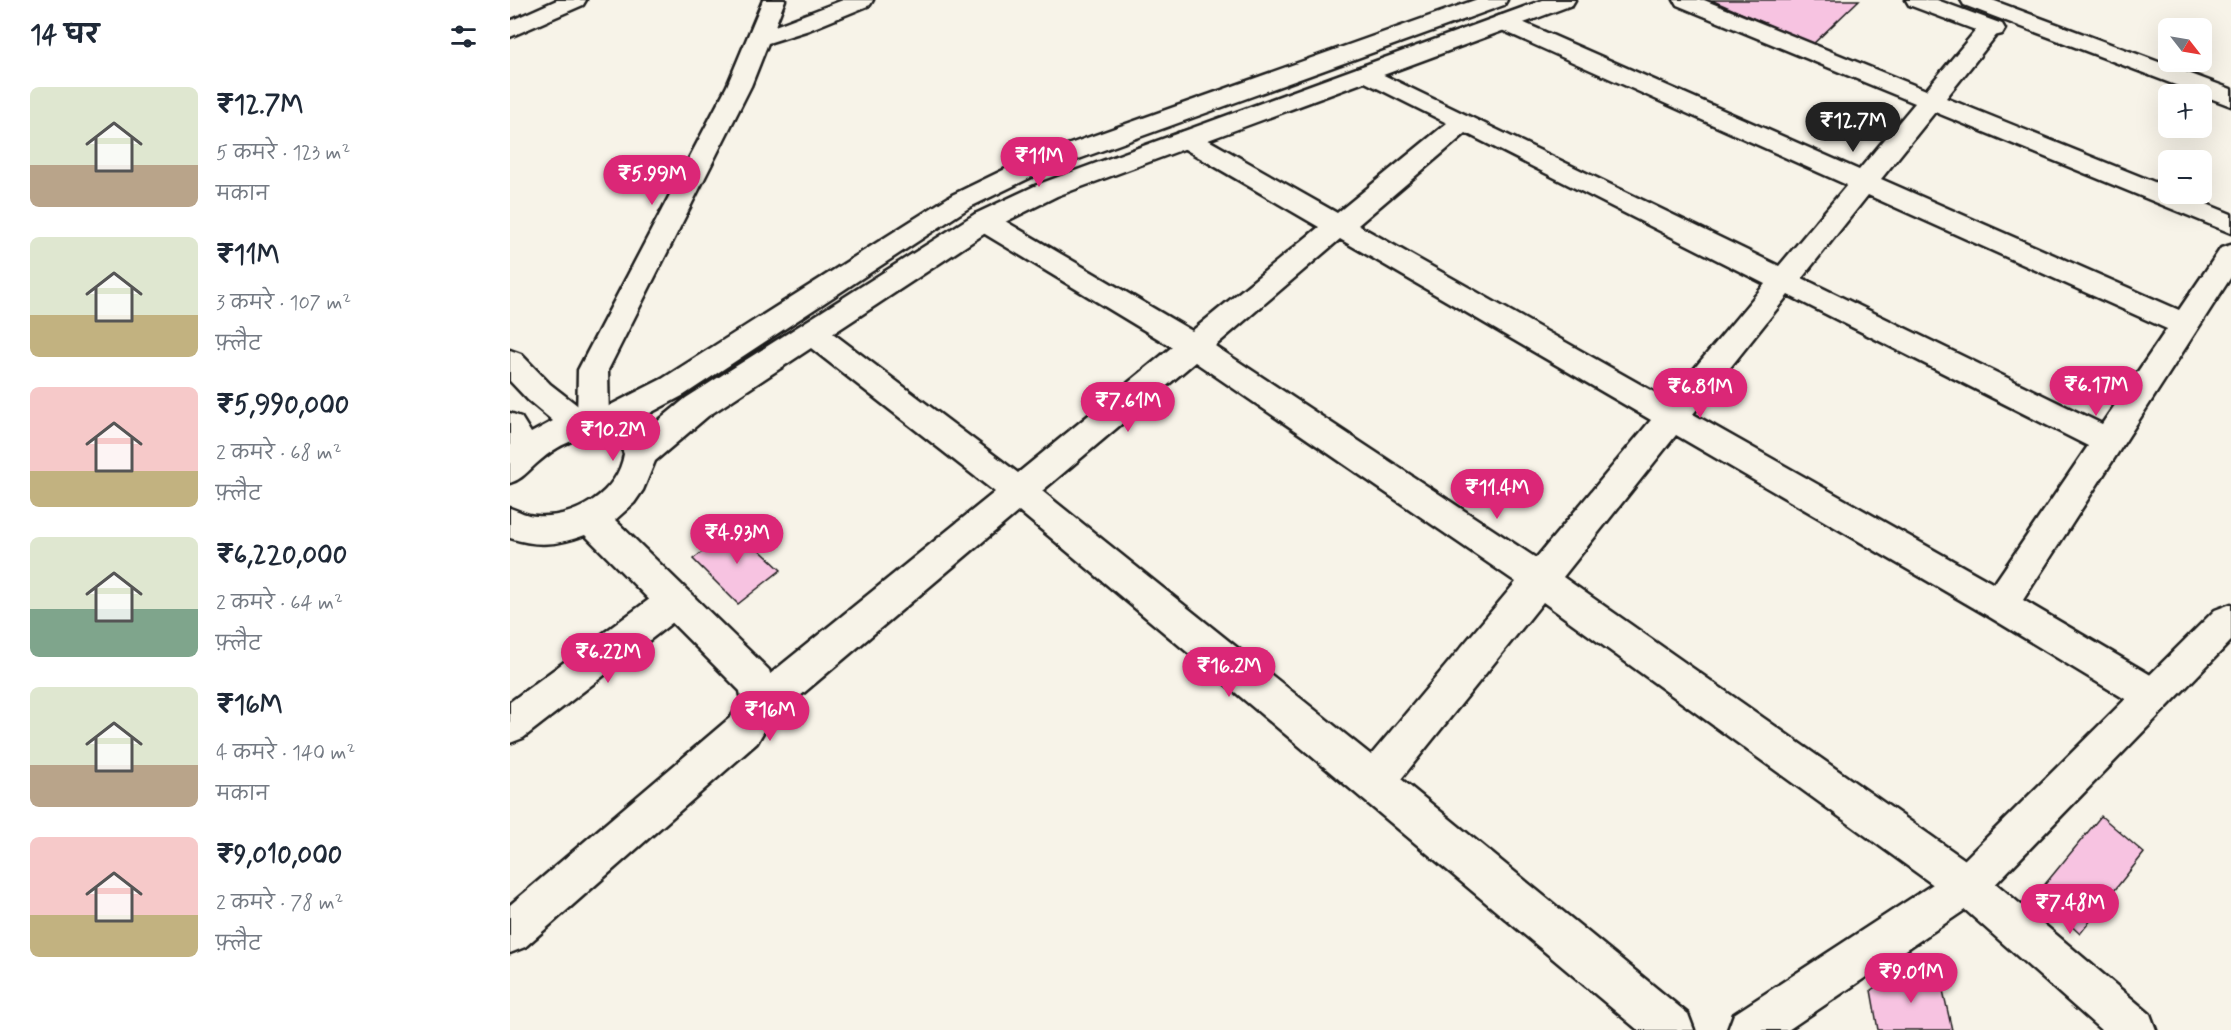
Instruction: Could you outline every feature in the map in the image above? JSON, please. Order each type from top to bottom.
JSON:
[{"type":"street","points":[[510,30],[575,0]]},
{"type":"street","points":[[593,424],[593,370],[739,86],[774,0]]},
{"type":"street","points":[[759,38],[801,25],[862,0]]},
{"type":"street","points":[[640,455],[697,407],[984,221],[1178,128],[1500,11],[1564,0]]},
{"type":"street","points":[[1685,0],[2231,224]]},
{"type":"street","points":[[1917,0],[2158,93]]},
{"type":"street","points":[[1972,0],[2231,98]]},
{"type":"street","points":[[515,449],[557,433],[593,424],[673,387],[961,201],[1031,167],[1178,128],[1365,73],[1500,11],[1864,182],[2185,325]]},
{"type":"street","points":[[1374,782],[1990,28]]},
{"type":"street","points":[[1365,73],[2109,442]]},
{"type":"street","points":[[2212,113],[2231,120]]},
{"type":"street","points":[[510,932],[744,730],[761,705],[1464,122]]},
{"type":"street","points":[[1178,128],[1339,226],[2000,605],[2153,696]]},
{"type":"street","points":[[984,221],[1193,346],[1539,579],[1967,885],[2134,1030]]},
{"type":"street","points":[[2000,605],[2231,255]]},
{"type":"street","points":[[812,333],[1019,492],[1374,782],[1671,1030]]},
{"type":"street","points":[[510,363],[539,392],[593,424],[624,429],[634,437],[640,455],[636,474],[625,490],[607,508],[565,528],[525,526],[510,547]]},
{"type":"street","points":[[590,518],[756,682],[761,705]]},
{"type":"street","points":[[510,724],[674,601]]},
{"type":"street","points":[[1750,1030],[1967,885],[2227,621],[2231,620]]},
{"type":"building","points":[[1711,0],[1859,0],[1813,44]]},
{"type":"building","points":[[735,527],[781,570],[738,604],[693,559]]},
{"type":"building","points":[[2101,816],[2144,853],[2080,934],[2037,894]]},
{"type":"building","points":[[1899,971],[1921,972],[1942,986],[1952,1030],[1878,1030],[1871,990]]}]
